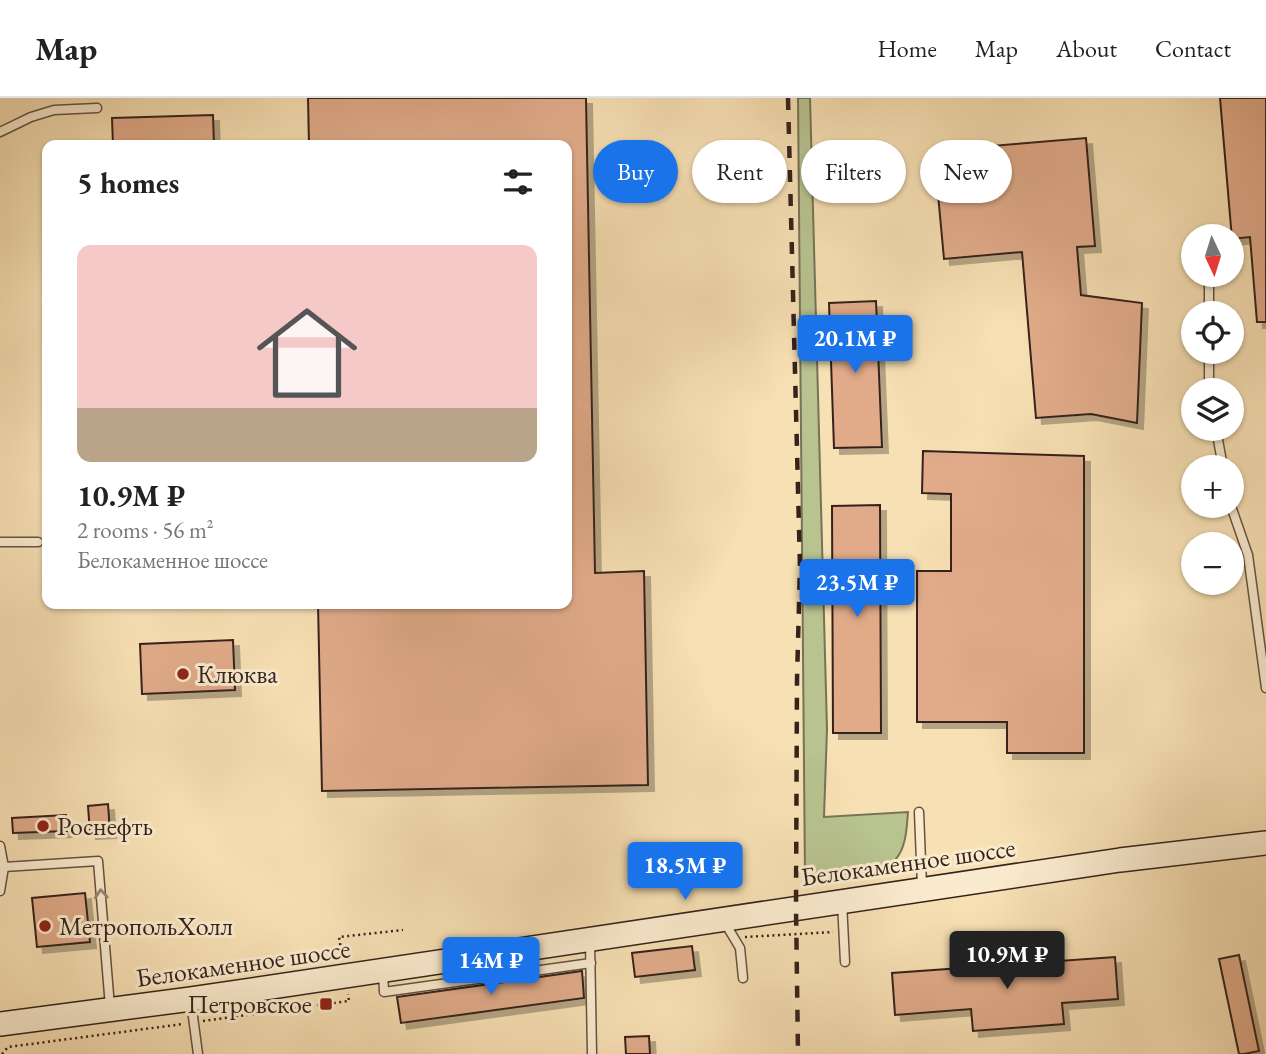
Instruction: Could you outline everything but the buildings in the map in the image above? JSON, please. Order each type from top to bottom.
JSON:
[{"type":"main road","name":"Белокаменное шоссе","points":[[0,1024],[191,999],[590,940],[728,928],[842,900],[1120,860],[1266,843]]},
{"type":"lane","points":[[0,132],[31,117],[54,110],[97,108]]},
{"type":"lane","points":[[1235,518],[1248,555],[1266,688]]},
{"type":"lane","points":[[0,542],[38,542]]},
{"type":"lane","points":[[919,812],[922,888]]},
{"type":"lane","points":[[0,846],[4,867],[0,891]]},
{"type":"lane","points":[[4,867],[98,861],[111,1010]]},
{"type":"lane","points":[[842,900],[845,962]]},
{"type":"lane","points":[[728,928],[740,948],[743,978]]},
{"type":"lane","points":[[590,940],[592,1054]]},
{"type":"lane","points":[[383,971],[384,992],[591,963]]},
{"type":"lane","points":[[191,999],[198,1054]]},
{"type":"path","points":[[728,928],[844,931]]},
{"type":"green space","points":[[798,98],[810,98],[811,140],[801,140],[801,203],[813,203],[827,729],[824,817],[908,812],[903,846],[897,858],[887,867],[861,876],[805,878]]},
{"type":"railway","points":[[788,98],[800,567],[796,907],[798,1054]]},
{"type":"place","name":"Клюква","points":[[183,674]]},
{"type":"place","name":"Роснефть","points":[[43,826]]},
{"type":"place","name":"МетропольХолл","points":[[45,926]]},
{"type":"place","name":"Петровское","points":[[326,1004]]}]
